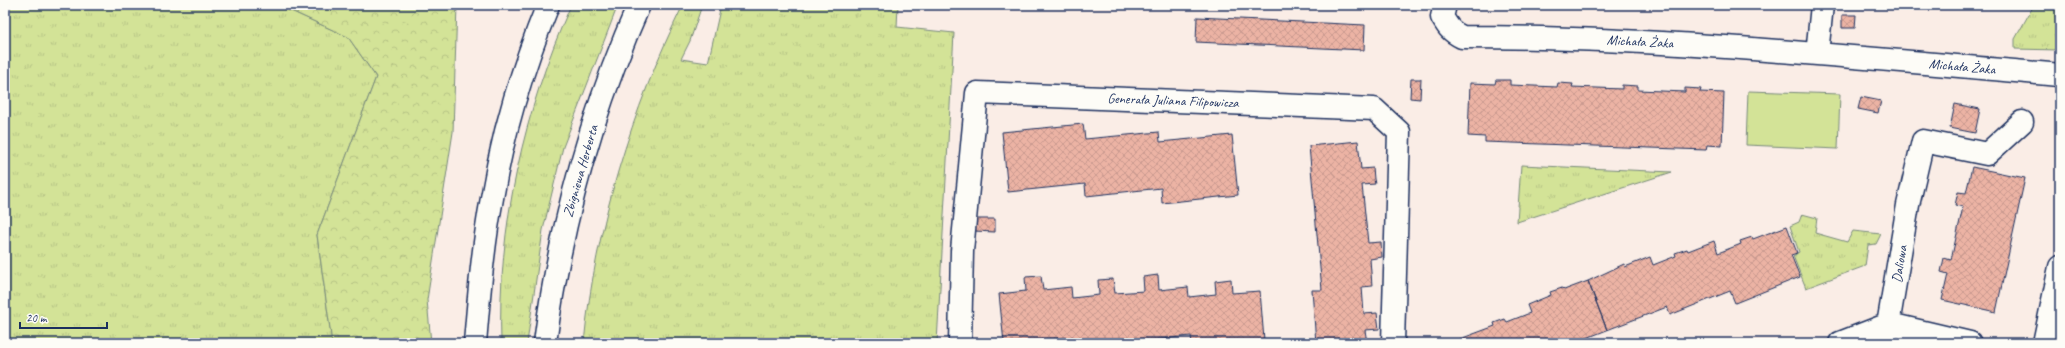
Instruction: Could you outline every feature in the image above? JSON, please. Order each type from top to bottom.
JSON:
[{"type":"street","points":[[538,5],[538,28]]},
{"type":"street","points":[[475,343],[484,253],[492,198],[517,94],[538,28],[548,5]]},
{"type":"street","name":"Zbigniewa Herberta","points":[[545,343],[553,287],[569,204],[604,91],[639,5]]},
{"type":"street","name":"Michała Żaka","points":[[1445,5],[1442,17],[1445,24],[1452,32],[1462,37],[1605,39],[1817,54],[2060,75]]},
{"type":"street","points":[[1817,54],[1822,5]]},
{"type":"street","name":"Generała Juliana Filipowicza","points":[[960,343],[962,251],[977,93],[1374,109],[1399,132],[1393,343]]},
{"type":"street","name":"Daliowa","points":[[1887,333],[1908,205],[1923,141],[1987,154],[2022,122]]},
{"type":"street","points":[[2044,343],[2060,267]]},
{"type":"street","points":[[1840,343],[1887,333],[1970,343]]},
{"type":"green space","points":[[5,5],[278,5],[348,37],[376,77],[317,235],[332,343],[5,343]]},
{"type":"green space","points":[[278,5],[457,5],[453,132],[427,300],[431,343],[332,343],[317,235],[376,77],[348,37]]},
{"type":"green space","points":[[571,5],[618,5],[563,147],[543,230],[527,343],[501,343],[501,300],[504,256],[509,213],[517,170],[527,128],[540,86],[554,45]]},
{"type":"green space","points":[[683,5],[702,5],[690,41],[681,59],[708,63],[721,5],[898,5],[897,27],[954,33],[937,343],[584,343],[589,300],[597,256],[618,170],[632,127],[648,86]]},
{"type":"green space","points":[[2034,5],[2060,5],[2059,50],[2015,49],[2015,39]]},
{"type":"green space","points":[[1748,91],[1840,94],[1838,149],[1746,145]]},
{"type":"green space","points":[[1521,165],[1672,172],[1517,222]]},
{"type":"green space","points":[[1802,214],[1817,218],[1815,233],[1847,242],[1853,231],[1881,234],[1876,244],[1868,245],[1865,266],[1806,288],[1793,256],[1799,252],[1790,226],[1799,222]]},
{"type":"building","points":[[1842,15],[1856,15],[1855,28],[1842,28]]},
{"type":"building","points":[[1197,17],[1365,25],[1364,50],[1196,42]]},
{"type":"building","points":[[1411,79],[1421,79],[1420,99],[1410,98]]},
{"type":"building","points":[[1496,80],[1510,80],[1510,85],[1557,87],[1558,83],[1573,84],[1572,87],[1622,89],[1622,85],[1638,86],[1638,90],[1685,92],[1685,88],[1701,89],[1700,92],[1724,93],[1722,146],[1707,145],[1706,150],[1485,142],[1485,137],[1468,136],[1470,83],[1495,84]]},
{"type":"building","points":[[1861,97],[1881,101],[1878,113],[1858,109]]},
{"type":"building","points":[[1955,104],[1980,109],[1975,133],[1950,128]]},
{"type":"building","points":[[1083,124],[1085,139],[1159,132],[1160,142],[1232,135],[1238,195],[1162,203],[1161,188],[1086,196],[1085,184],[1008,192],[1002,132]]},
{"type":"building","points":[[1358,141],[1361,169],[1373,168],[1375,184],[1362,185],[1368,243],[1381,242],[1382,257],[1370,259],[1372,286],[1362,287],[1364,314],[1377,313],[1379,329],[1365,330],[1367,343],[1316,343],[1312,290],[1322,290],[1309,146]]},
{"type":"building","points":[[1972,167],[2025,178],[1996,312],[1942,300],[1948,274],[1941,272],[1944,258],[1951,260],[1963,207],[1955,205],[1958,192],[1966,193]]},
{"type":"building","points":[[975,219],[995,219],[995,232],[974,231]]},
{"type":"building","points":[[1787,226],[1797,253],[1791,255],[1800,277],[1735,303],[1730,291],[1670,315],[1667,307],[1607,330],[1588,281],[1624,264],[1625,267],[1650,257],[1653,265],[1676,256],[1675,253],[1687,249],[1688,251],[1714,241],[1718,253],[1741,244],[1740,241],[1752,237],[1753,239]]},
{"type":"building","points":[[1158,275],[1159,290],[1188,287],[1189,297],[1216,294],[1215,281],[1231,279],[1232,293],[1260,291],[1264,340],[1233,343],[1192,343],[1191,336],[1121,343],[1075,343],[1074,337],[1004,343],[999,294],[1026,291],[1025,277],[1041,276],[1043,290],[1071,287],[1072,298],[1099,295],[1098,280],[1113,279],[1115,293],[1144,291],[1143,277]]},
{"type":"building","points":[[1588,281],[1607,330],[1574,343],[1462,343],[1460,339],[1495,326],[1494,323],[1505,319],[1507,322],[1530,313],[1527,305],[1551,295],[1550,292],[1562,288],[1564,290]]}]
